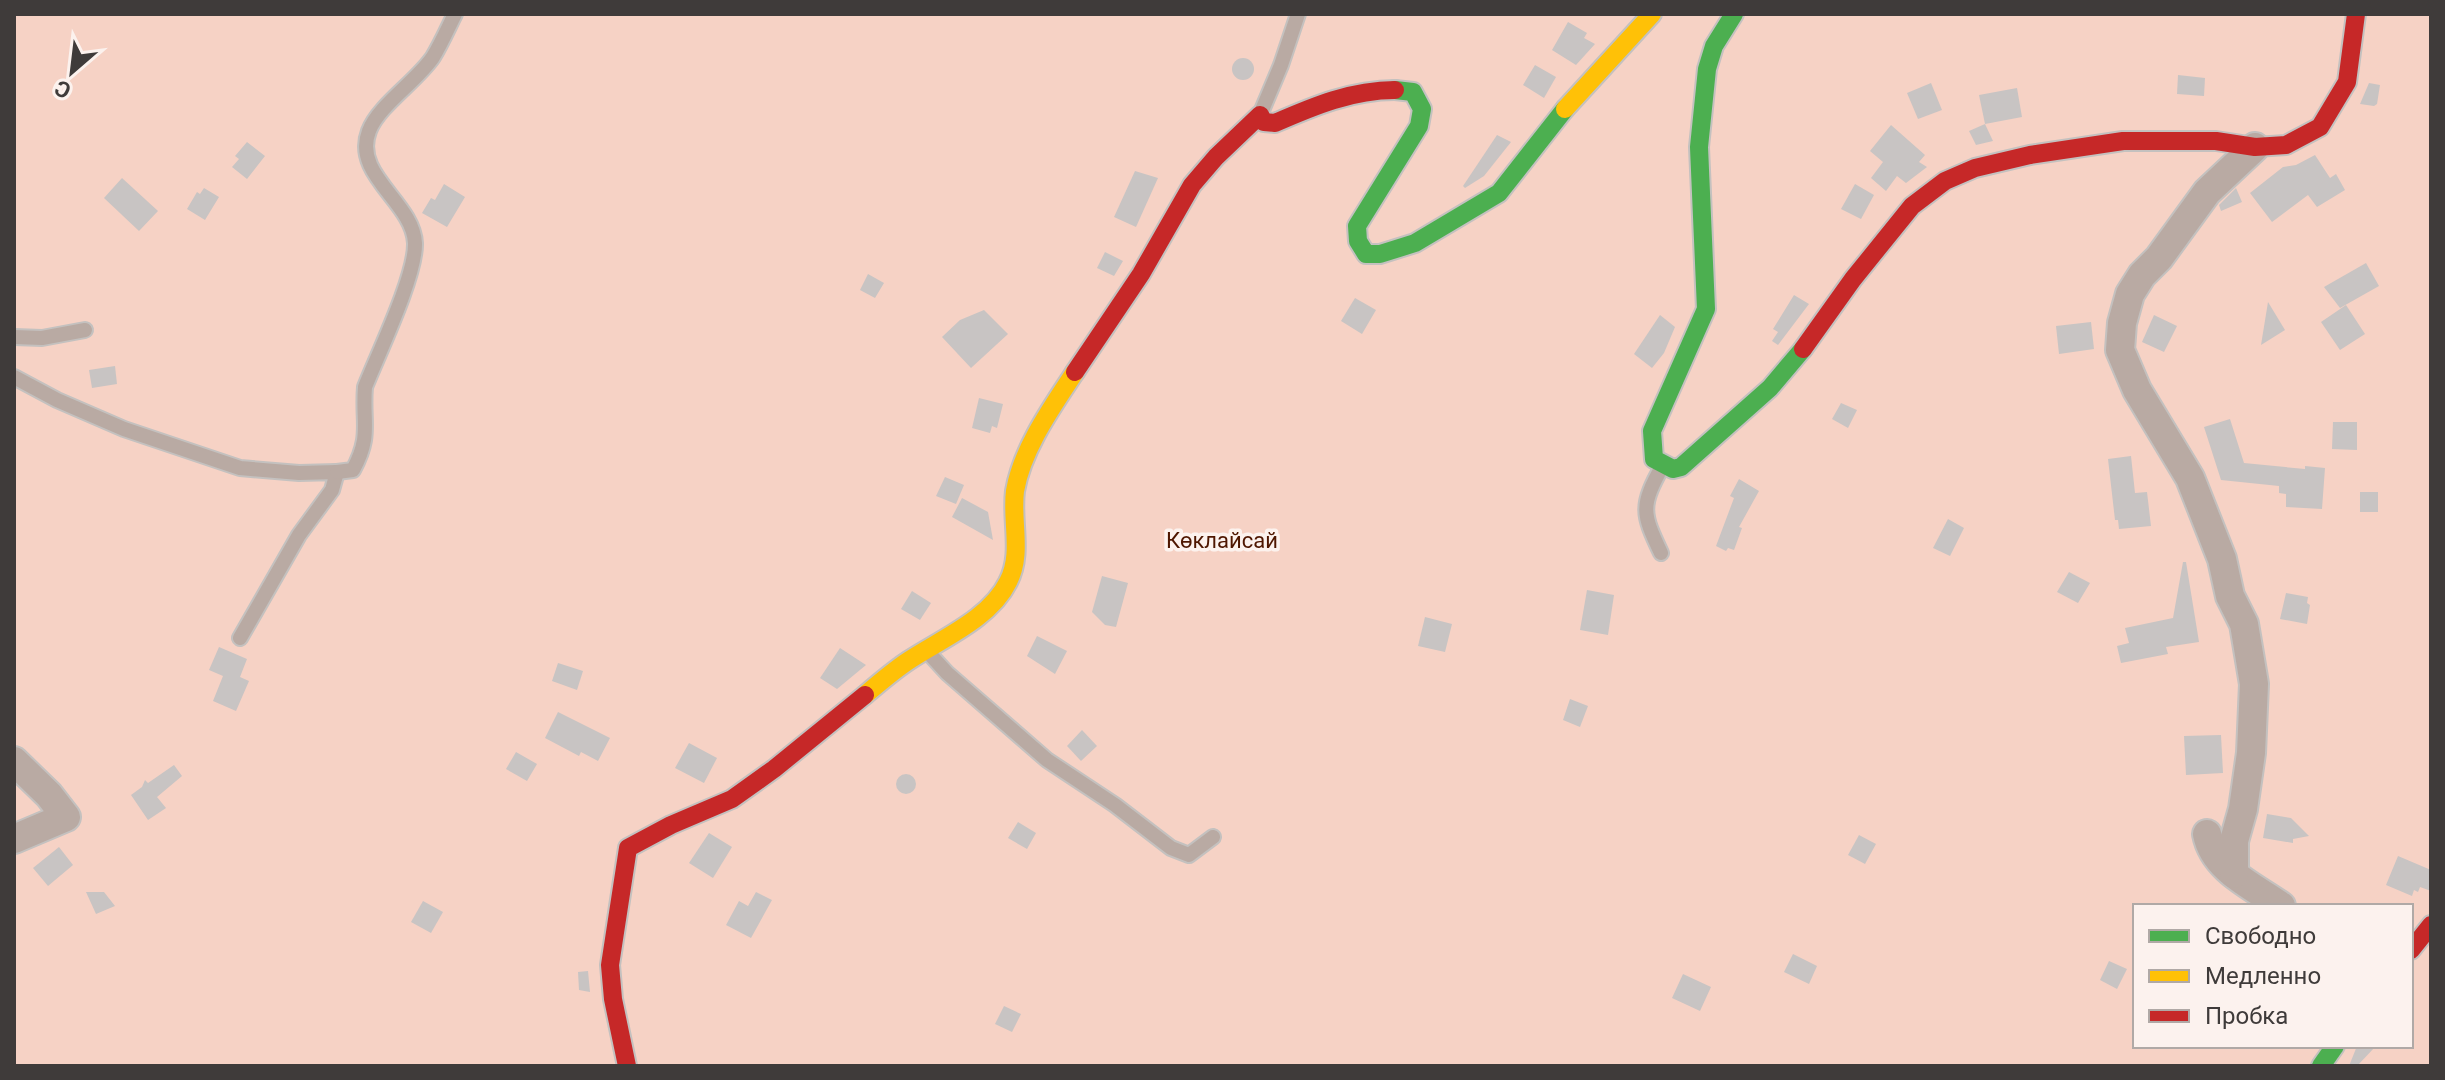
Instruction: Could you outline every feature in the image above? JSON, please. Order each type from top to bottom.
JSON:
[{"type":"street","points":[[627,1066],[613,999],[610,965],[628,848],[670,825],[730,800],[896,670],[988,608],[1007,585],[1015,564],[1013,508],[1017,479],[1036,437],[1084,357],[1142,273],[1192,185],[1260,115],[1264,122],[1275,123],[1350,93],[1384,88],[1413,92],[1422,109],[1419,126],[1357,226],[1360,248],[1366,254],[1380,254],[1415,243],[1499,193],[1558,117],[1652,14]]},
{"type":"street","points":[[1734,14],[1714,46],[1707,69],[1699,147],[1706,309],[1652,431],[1654,459],[1673,469],[1681,467],[1770,388],[1813,338],[1893,227],[1912,206],[1945,181],[1975,168],[2030,155],[2123,141],[2216,141],[2255,147],[2286,145],[2320,127],[2347,82],[2356,14]]},
{"type":"street","points":[[2234,874],[2234,841],[2243,809],[2254,684],[2244,624],[2230,596],[2222,559],[2190,478],[2137,390],[2120,350],[2122,323],[2130,294],[2142,275],[2159,258],[2207,192],[2255,147]]},
{"type":"street","points":[[14,761],[49,795],[66,817],[14,839]]},
{"type":"street","points":[[2207,834],[2210,849],[2234,874],[2278,904]]},
{"type":"street","points":[[2413,948],[2431,925]]},
{"type":"street","points":[[2321,1066],[2334,1048]]},
{"type":"lane","points":[[14,377],[57,400],[124,429],[240,468],[299,473],[353,470],[364,450],[367,425],[363,404],[365,387],[409,273],[415,245],[411,221],[389,197],[365,153],[369,129],[433,57],[455,14]]},
{"type":"lane","points":[[1260,115],[1298,14]]},
{"type":"lane","points":[[14,337],[42,338],[85,330]]},
{"type":"lane","points":[[1661,553],[1645,519],[1651,487],[1663,465]]},
{"type":"lane","points":[[240,638],[299,535],[332,490],[337,472]]},
{"type":"lane","points":[[926,650],[947,673],[1047,760],[1115,805],[1171,848],[1189,855],[1213,837]]},
{"type":"green space","name":"Көклайсай","points":[[14,14],[2431,14],[2431,1066],[14,1066]]},
{"type":"building","points":[[1568,22],[1587,33],[1584,38],[1595,44],[1576,65],[1552,50]]},
{"type":"building","points":[[1243,58],[1251,61],[1254,69],[1251,77],[1243,80],[1235,77],[1232,69],[1235,61]]},
{"type":"building","points":[[1535,65],[1556,77],[1544,98],[1523,85]]},
{"type":"building","points":[[2178,75],[2205,78],[2204,96],[2177,94]]},
{"type":"building","points":[[1931,83],[1942,110],[1918,119],[1907,93]]},
{"type":"building","points":[[2369,83],[2380,85],[2374,106],[2360,104]]},
{"type":"building","points":[[2017,88],[2022,117],[1985,124],[1979,95]]},
{"type":"building","points":[[1985,124],[1993,141],[1976,145],[1969,131]]},
{"type":"building","points":[[1891,125],[1925,155],[1919,162],[1927,167],[1906,183],[1897,176],[1886,191],[1871,178],[1883,162],[1870,151]]},
{"type":"building","points":[[1497,135],[1511,142],[1484,176],[1465,188],[1463,186]]},
{"type":"building","points":[[247,142],[265,156],[247,179],[232,167],[239,159],[235,156]]},
{"type":"building","points":[[2315,155],[2330,178],[2336,174],[2345,190],[2317,207],[2308,195],[2272,222],[2250,193],[2283,167],[2296,165]]},
{"type":"building","points":[[1135,171],[1158,178],[1136,227],[1114,217]]},
{"type":"building","points":[[122,178],[158,211],[139,231],[104,198]]},
{"type":"building","points":[[444,184],[465,197],[447,227],[422,213],[431,198],[435,200]]},
{"type":"building","points":[[1855,184],[1874,195],[1861,219],[1841,209]]},
{"type":"building","points":[[204,188],[219,197],[205,220],[187,209],[197,192],[200,194]]},
{"type":"building","points":[[2236,188],[2242,202],[2221,211],[2219,205]]},
{"type":"building","points":[[1105,252],[1123,261],[1114,276],[1097,268]]},
{"type":"building","points":[[2366,263],[2379,286],[2340,308],[2324,287]]},
{"type":"building","points":[[868,274],[884,283],[875,298],[860,290]]},
{"type":"building","points":[[1794,295],[1809,304],[1778,345],[1772,341],[1778,332],[1773,329]]},
{"type":"building","points":[[1355,298],[1376,310],[1362,334],[1341,321]]},
{"type":"building","points":[[2268,302],[2285,330],[2261,345]]},
{"type":"building","points":[[2346,305],[2365,334],[2340,350],[2321,322]]},
{"type":"building","points":[[984,310],[1008,334],[971,368],[942,337],[960,320]]},
{"type":"building","points":[[1660,315],[1675,327],[1664,353],[1652,368],[1634,354]]},
{"type":"building","points":[[2154,315],[2177,326],[2164,352],[2142,342]]},
{"type":"building","points":[[2091,322],[2094,349],[2059,354],[2056,326]]},
{"type":"building","points":[[115,366],[117,384],[92,388],[89,370]]},
{"type":"building","points":[[979,398],[1003,404],[997,428],[992,426],[990,433],[972,428]]},
{"type":"building","points":[[1841,403],[1857,410],[1848,428],[1832,419]]},
{"type":"building","points":[[2230,419],[2244,463],[2325,468],[2322,509],[2286,507],[2286,494],[2279,493],[2279,486],[2221,480],[2204,427]]},
{"type":"building","points":[[2333,422],[2357,422],[2357,450],[2332,449]]},
{"type":"building","points":[[2131,456],[2135,493],[2147,492],[2151,526],[2119,529],[2118,520],[2115,520],[2108,459]]},
{"type":"building","points":[[945,477],[964,485],[956,504],[936,496]]},
{"type":"building","points":[[1739,479],[1759,491],[1739,527],[1742,528],[1734,550],[1728,548],[1726,551],[1716,546],[1734,498],[1730,496]]},
{"type":"building","points":[[2360,492],[2378,492],[2378,512],[2360,512]]},
{"type":"building","points":[[962,498],[988,512],[993,540],[952,517]]},
{"type":"building","points":[[1948,519],[1964,528],[1950,556],[1933,548]]},
{"type":"building","points":[[2183,562],[2186,562],[2199,642],[2166,647],[2168,654],[2121,663],[2117,646],[2129,643],[2125,628],[2173,618]]},
{"type":"building","points":[[2069,572],[2090,583],[2078,603],[2057,592]]},
{"type":"building","points":[[1102,576],[1128,583],[1116,627],[1105,625],[1092,612]]},
{"type":"building","points":[[1587,590],[1614,595],[1608,635],[1580,630]]},
{"type":"building","points":[[912,591],[931,603],[920,620],[901,609]]},
{"type":"building","points":[[2286,593],[2308,597],[2307,624],[2280,619]]},
{"type":"building","points":[[1425,617],[1452,624],[1445,652],[1418,646]]},
{"type":"building","points":[[1037,636],[1067,651],[1055,674],[1027,656]]},
{"type":"building","points":[[219,647],[247,659],[240,677],[249,681],[236,711],[213,701],[223,676],[209,670]]},
{"type":"building","points":[[840,648],[866,665],[837,689],[820,678]]},
{"type":"building","points":[[558,663],[583,671],[577,690],[552,681]]},
{"type":"building","points":[[1570,699],[1588,706],[1580,727],[1563,720]]},
{"type":"building","points":[[558,712],[610,738],[598,761],[581,752],[579,756],[545,738]]},
{"type":"building","points":[[1082,730],[1097,746],[1081,761],[1067,746]]},
{"type":"building","points":[[2221,735],[2223,773],[2186,775],[2184,736]]},
{"type":"building","points":[[689,743],[717,758],[704,783],[675,768]]},
{"type":"building","points":[[516,752],[537,764],[527,781],[506,769]]},
{"type":"building","points":[[174,765],[182,776],[157,797],[166,808],[148,820],[131,795],[142,787],[145,780],[148,783]]},
{"type":"building","points":[[906,774],[913,777],[916,784],[913,791],[906,794],[899,791],[896,784],[899,777]]},
{"type":"building","points":[[2267,814],[2291,818],[2309,836],[2293,839],[2293,843],[2263,838]]},
{"type":"building","points":[[1018,822],[1036,833],[1027,849],[1008,838]]},
{"type":"building","points":[[709,833],[732,847],[713,878],[689,863]]},
{"type":"building","points":[[1859,835],[1876,844],[1865,864],[1848,855]]},
{"type":"building","points":[[59,847],[73,865],[48,886],[33,868]]},
{"type":"building","points":[[2398,856],[2431,870],[2431,891],[2420,887],[2418,892],[2414,890],[2412,896],[2386,885]]},
{"type":"building","points":[[86,892],[104,892],[115,906],[96,914]]},
{"type":"building","points":[[756,892],[772,900],[751,938],[726,925],[739,901],[748,906]]},
{"type":"building","points":[[423,901],[443,912],[431,933],[411,922]]},
{"type":"building","points":[[1793,954],[1817,966],[1809,984],[1784,972]]},
{"type":"building","points":[[2109,961],[2127,969],[2117,989],[2100,980]]},
{"type":"building","points":[[588,971],[590,992],[579,990],[578,972]]},
{"type":"building","points":[[1683,974],[1711,987],[1700,1011],[1672,998]]},
{"type":"building","points":[[1004,1006],[1021,1014],[1012,1032],[995,1024]]},
{"type":"building","points":[[2356,1048],[2374,1048],[2357,1066],[2349,1066]]},
{"type":"traffic: fast","points":[[1734,14],[1714,46],[1707,69],[1699,147],[1706,309],[1652,431],[1654,459],[1673,469],[1681,467],[1770,388],[1803,349]]},
{"type":"traffic: fast","points":[[1395,90],[1413,92],[1422,109],[1419,126],[1357,226],[1358,241],[1366,254],[1380,254],[1415,243],[1499,193],[1565,109]]},
{"type":"traffic: fast","points":[[2321,1066],[2334,1048]]},
{"type":"traffic: slow","points":[[1565,109],[1652,14]]},
{"type":"traffic: slow","points":[[865,695],[902,665],[964,627],[1000,595],[1015,560],[1014,502],[1024,460],[1039,429],[1075,372]]},
{"type":"traffic: jam","points":[[1803,349],[1853,279],[1912,206],[1945,181],[1975,168],[2030,155],[2123,141],[2216,141],[2255,147],[2286,145],[2320,127],[2347,82],[2356,14]]},
{"type":"traffic: jam","points":[[1075,372],[1141,274],[1192,185],[1260,115],[1264,122],[1275,123],[1348,96],[1395,90]]},
{"type":"traffic: jam","points":[[627,1066],[613,999],[610,965],[628,848],[671,825],[732,799],[865,695]]},
{"type":"traffic: jam","points":[[2413,948],[2431,925]]}]
